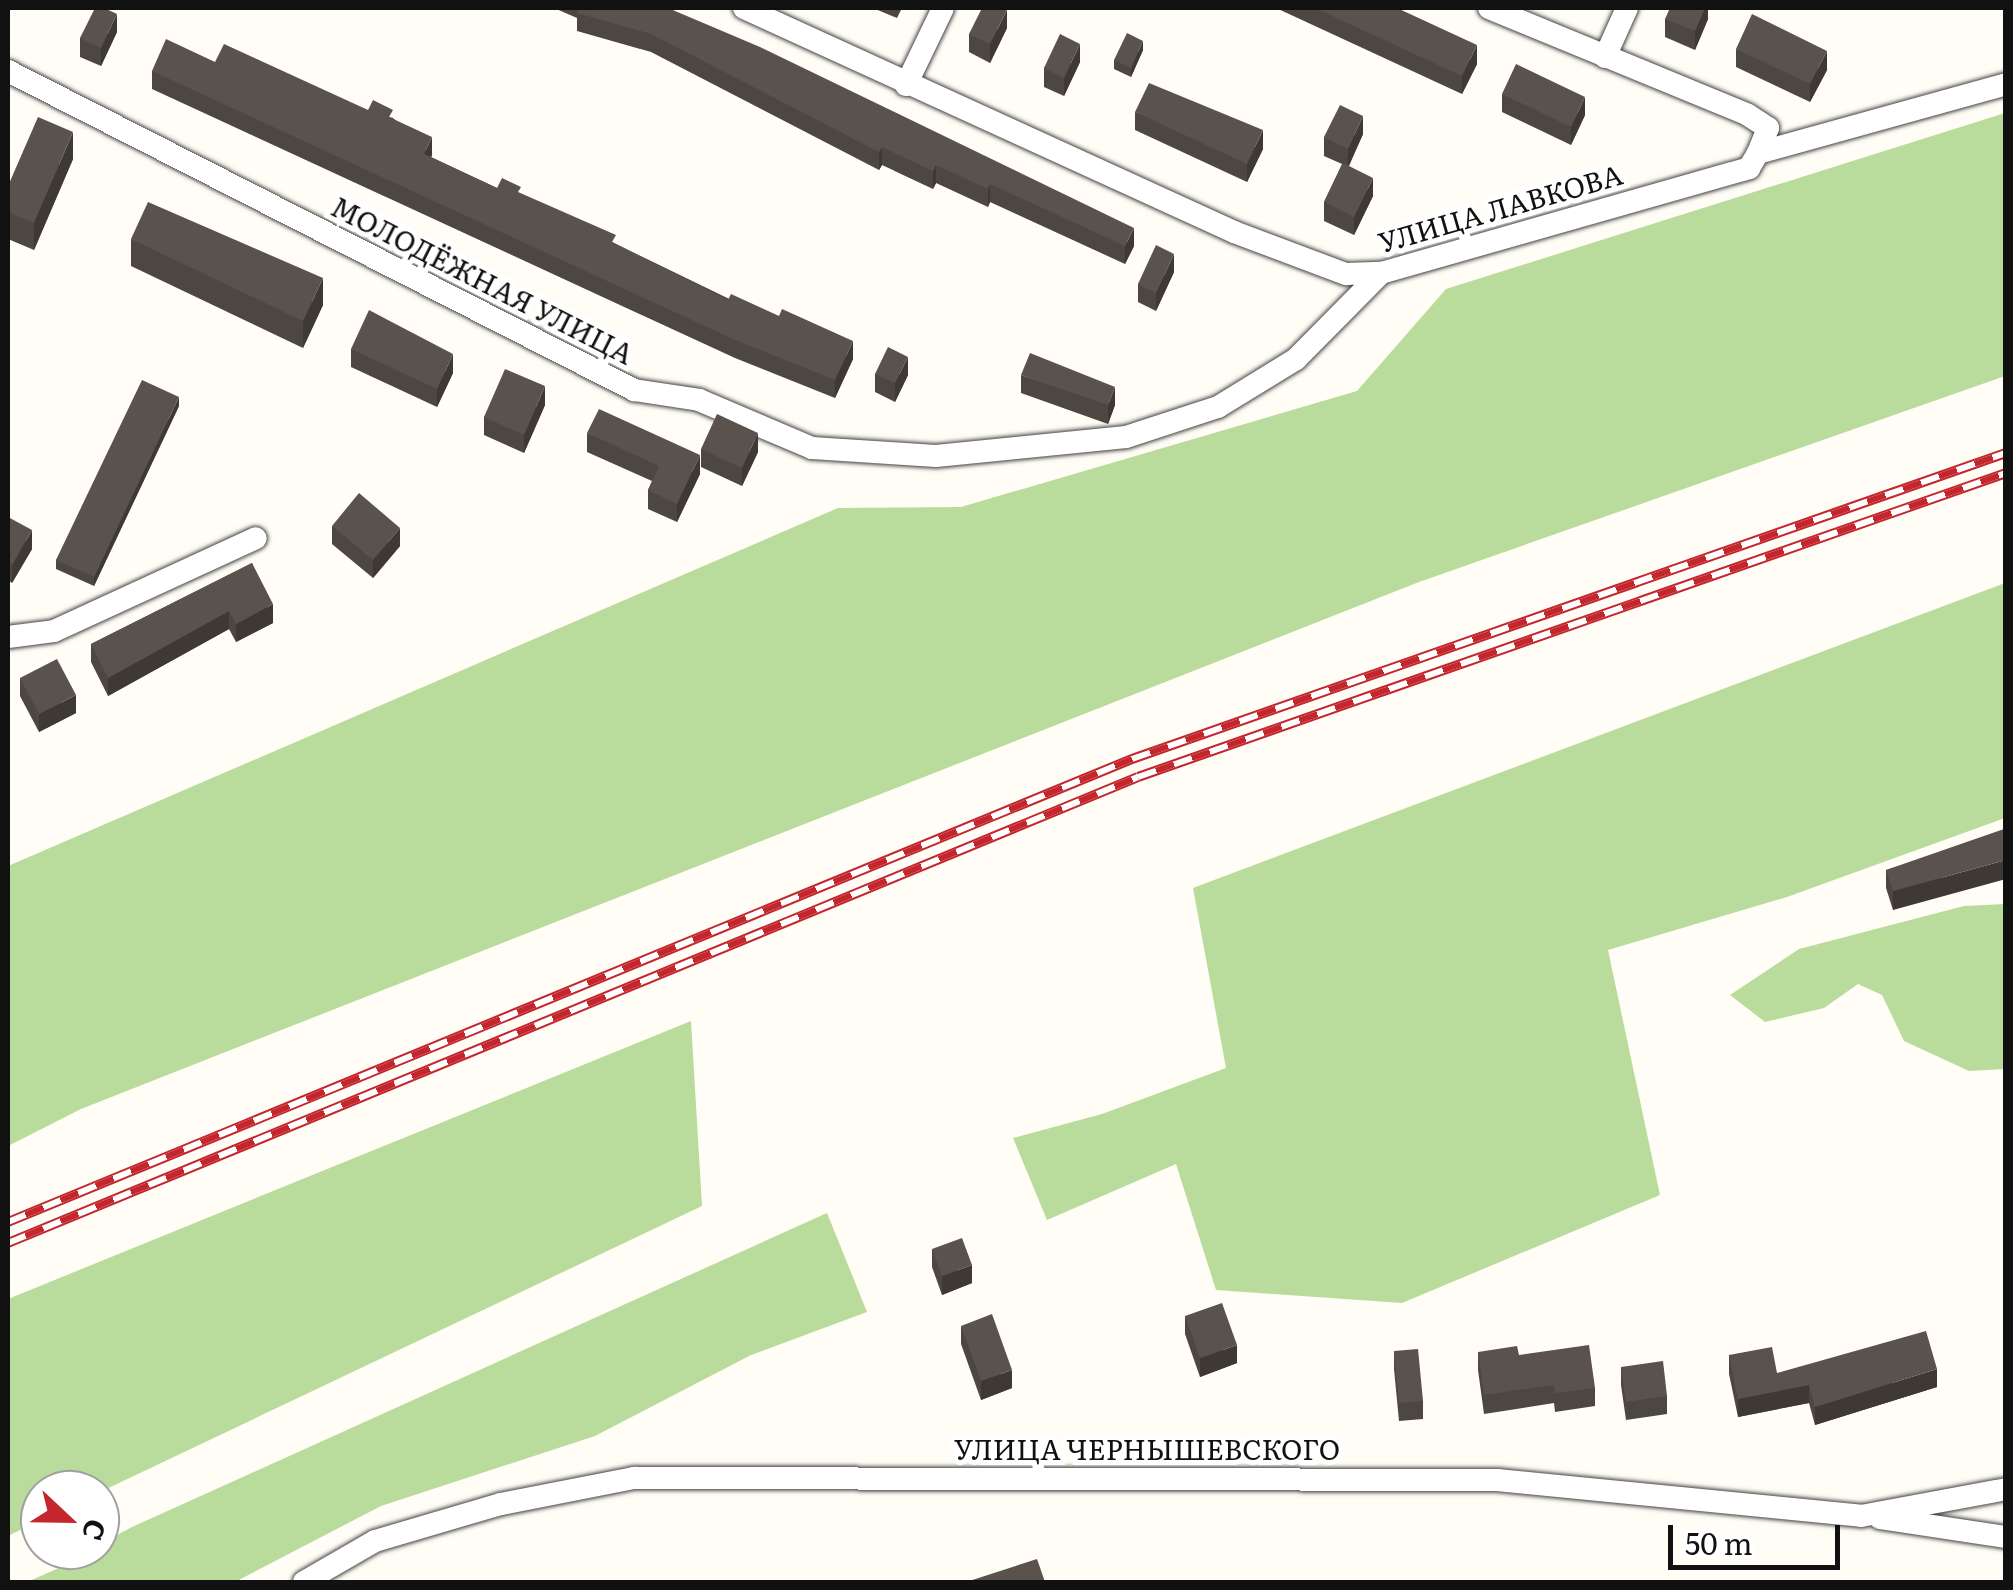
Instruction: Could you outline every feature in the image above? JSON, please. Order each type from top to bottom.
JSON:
[{"type":"street","name":"УЛИЦА ЛАВКОВА","points":[[744,8],[906,85],[1309,263],[1346,274],[1381,274],[1749,168],[1758,153],[2006,84]]},
{"type":"street","points":[[906,85],[943,8]]},
{"type":"street","points":[[1489,8],[1758,122],[1768,128],[1758,153]]},
{"type":"street","points":[[1605,57],[1627,8]]},
{"type":"street","name":"МОЛОДЁЖНАЯ УЛИЦА","points":[[8,71],[634,390],[699,400],[812,448],[936,456],[1126,437],[1218,407],[1296,359],[1381,274]]},
{"type":"street","points":[[8,637],[54,631],[256,538]]},
{"type":"street","name":"УЛИЦА ЧЕРНЫШЕВСКОГО","points":[[304,1582],[375,1541],[501,1504],[634,1478],[1497,1480],[1861,1516],[2006,1489]]},
{"type":"street","points":[[1861,1516],[2006,1537]]},
{"type":"green space","points":[[2005,113],[2005,376],[1419,582],[81,1109],[8,1146],[8,866],[838,508],[961,507],[1357,391],[1446,289]]},
{"type":"green space","points":[[2005,583],[2005,818],[1787,897],[1608,950],[1660,1195],[1402,1303],[1216,1290],[1176,1164],[1047,1220],[1013,1138],[1102,1114],[1226,1068],[1193,888]]},
{"type":"green space","points":[[2005,904],[2005,1069],[1969,1071],[1904,1041],[1882,995],[1858,984],[1824,1008],[1765,1022],[1730,995],[1799,949],[1964,906]]},
{"type":"green space","points":[[691,1021],[702,1206],[120,1482],[120,1470],[20,1470],[20,1530],[8,1536],[8,1299]]},
{"type":"green space","points":[[827,1213],[867,1312],[751,1355],[595,1436],[381,1506],[235,1582],[27,1582],[54,1570],[120,1570],[120,1533]]},
{"type":"building","points":[[95,8],[117,14],[101,48],[80,38]]},
{"type":"building","points":[[580,8],[668,8],[760,47],[1134,228],[1125,246],[990,184],[988,189],[936,165],[933,171],[882,147],[879,152],[651,34],[577,13]]},
{"type":"building","points":[[982,8],[1007,10],[990,44],[969,34]]},
{"type":"building","points":[[1315,8],[1397,8],[1477,45],[1462,76]]},
{"type":"building","points":[[1670,8],[1705,8],[1695,31],[1665,19]]},
{"type":"building","points":[[1752,14],[1827,51],[1810,84],[1736,49]]},
{"type":"building","points":[[1127,33],[1143,41],[1131,68],[1114,60]]},
{"type":"building","points":[[1060,34],[1080,44],[1064,78],[1044,68]]},
{"type":"building","points":[[166,39],[215,62],[224,44],[368,110],[373,100],[393,110],[389,117],[432,137],[424,154],[497,188],[502,178],[521,187],[518,192],[616,235],[612,242],[728,300],[731,294],[779,316],[782,309],[853,341],[835,380],[735,340],[152,71]]},
{"type":"building","points":[[1516,64],[1585,97],[1571,127],[1502,94]]},
{"type":"building","points":[[1149,83],[1263,130],[1247,164],[1135,112]]},
{"type":"building","points":[[1340,105],[1363,116],[1348,149],[1324,137]]},
{"type":"building","points":[[38,117],[73,132],[34,223],[8,212],[8,186]]},
{"type":"building","points":[[1343,163],[1373,178],[1354,217],[1324,202]]},
{"type":"building","points":[[148,202],[323,278],[303,321],[131,239]]},
{"type":"building","points":[[1156,245],[1174,254],[1156,293],[1138,284]]},
{"type":"building","points":[[369,310],[453,354],[437,389],[351,349]]},
{"type":"building","points":[[888,347],[908,357],[895,383],[875,374]]},
{"type":"building","points":[[1030,353],[1115,387],[1108,405],[1021,375]]},
{"type":"building","points":[[505,369],[545,386],[524,435],[484,417]]},
{"type":"building","points":[[142,380],[179,397],[94,577],[56,560]]},
{"type":"building","points":[[599,409],[700,455],[677,504],[648,490],[659,466],[587,433]]},
{"type":"building","points":[[717,414],[758,433],[742,468],[701,449]]},
{"type":"building","points":[[359,493],[400,528],[373,560],[332,526]]},
{"type":"building","points":[[8,517],[32,530],[12,565],[8,562]]},
{"type":"building","points":[[252,563],[273,604],[236,624],[229,611],[108,678],[91,644]]},
{"type":"building","points":[[57,659],[76,695],[39,714],[20,678]]},
{"type":"building","points":[[2004,829],[2006,860],[1893,891],[1886,870]]},
{"type":"building","points":[[962,1238],[972,1265],[942,1276],[932,1249]]},
{"type":"building","points":[[1222,1303],[1237,1345],[1200,1358],[1185,1316]]},
{"type":"building","points":[[992,1314],[1012,1370],[981,1381],[961,1326]]},
{"type":"building","points":[[1926,1331],[1937,1369],[1815,1407],[1809,1385],[1738,1399],[1729,1355],[1772,1347],[1777,1373]]},
{"type":"building","points":[[1589,1345],[1595,1388],[1555,1393],[1554,1385],[1484,1395],[1478,1352],[1517,1346],[1519,1355]]},
{"type":"building","points":[[1418,1349],[1423,1401],[1399,1403],[1394,1351]]},
{"type":"building","points":[[1663,1361],[1667,1396],[1626,1402],[1621,1367]]},
{"type":"building","points":[[1037,1559],[1045,1582],[966,1582]]},
{"type":"railway","points":[[8,1222],[1132,759],[2006,453]]},
{"type":"railway","points":[[8,1243],[1138,777],[2006,473]]}]
